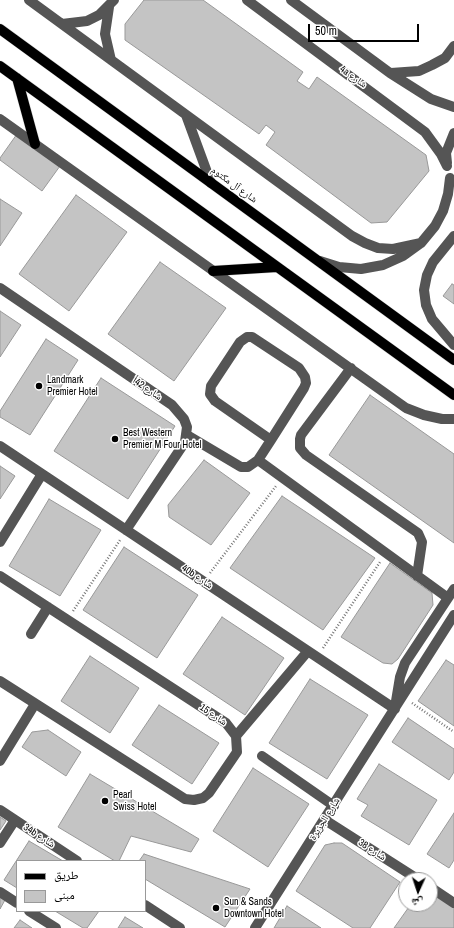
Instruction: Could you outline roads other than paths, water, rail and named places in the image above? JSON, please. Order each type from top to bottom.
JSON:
[{"type":"main road","name":"شارع آل مكتوم","points":[[0,29],[454,360]]},
{"type":"main road","points":[[0,66],[454,395]]},
{"type":"main road","points":[[17,78],[35,144]]},
{"type":"main road","points":[[213,270],[277,267]]},
{"type":"street","points":[[29,0],[352,236],[378,248],[393,249],[421,243]]},
{"type":"street","name":"4a شارع","points":[[246,0],[425,132],[441,154],[447,166]]},
{"type":"street","points":[[291,0],[390,73],[431,99],[454,107]]},
{"type":"street","points":[[62,24],[87,21],[111,4]]},
{"type":"street","points":[[111,4],[105,34],[111,60]]},
{"type":"street","points":[[390,73],[419,71],[450,60],[454,46]]},
{"type":"street","points":[[186,115],[211,183]]},
{"type":"street","points":[[0,119],[406,408],[424,415],[442,419],[454,419]]},
{"type":"street","points":[[318,261],[339,267],[361,269],[376,266],[403,256],[421,243],[435,226],[443,211],[452,181],[447,166],[446,153],[454,132]]},
{"type":"street","points":[[454,236],[433,262],[427,275],[424,290],[426,305],[432,319],[454,345]]},
{"type":"street","name":"شارع 42أ","points":[[0,288],[177,409],[184,419],[187,435]]},
{"type":"street","points":[[126,530],[182,449],[187,435],[241,467],[248,467],[258,460],[272,440],[304,388],[305,377],[299,368],[256,339],[247,337],[240,342],[211,386],[210,394],[215,401],[272,440]]},
{"type":"street","points":[[351,368],[301,435],[300,448],[306,455],[418,533],[422,542],[417,576]]},
{"type":"street","name":"40b شارع","points":[[0,446],[394,708]]},
{"type":"street","points":[[258,460],[417,576],[451,593]]},
{"type":"street","points":[[0,542],[42,474]]},
{"type":"street","name":"شارع 15","points":[[0,576],[226,723],[236,736]]},
{"type":"street","name":"شارع الجزيرة","points":[[394,708],[400,677],[405,663],[451,593]]},
{"type":"street","points":[[31,634],[48,607]]},
{"type":"street","name":"شارع الجزيرة","points":[[255,928],[334,806],[394,708],[454,615]]},
{"type":"street","points":[[0,681],[185,799],[194,800],[202,798],[210,793],[236,752],[236,736],[312,654]]},
{"type":"street","points":[[0,761],[35,704]]},
{"type":"street","points":[[262,756],[334,806]]},
{"type":"street","name":"34b شارع","points":[[0,810],[76,860]]},
{"type":"street","points":[[0,843],[15,820]]},
{"type":"street","name":"شارع 38","points":[[325,820],[406,872]]},
{"type":"street","points":[[0,892],[16,902]]},
{"type":"street","points":[[438,892],[454,903]]},
{"type":"street","points":[[146,906],[180,928]]},
{"type":"street","points":[[31,912],[56,928]]},
{"type":"place","name":"Landmark Premier Hotel","points":[[39,386]]},
{"type":"place","name":"Best Western Premier M Four Hotel","points":[[115,439]]},
{"type":"place","name":"Pearl Swiss Hotel","points":[[105,801]]},
{"type":"place","name":"Sun & Sands Downtown Hotel","points":[[216,908]]}]
